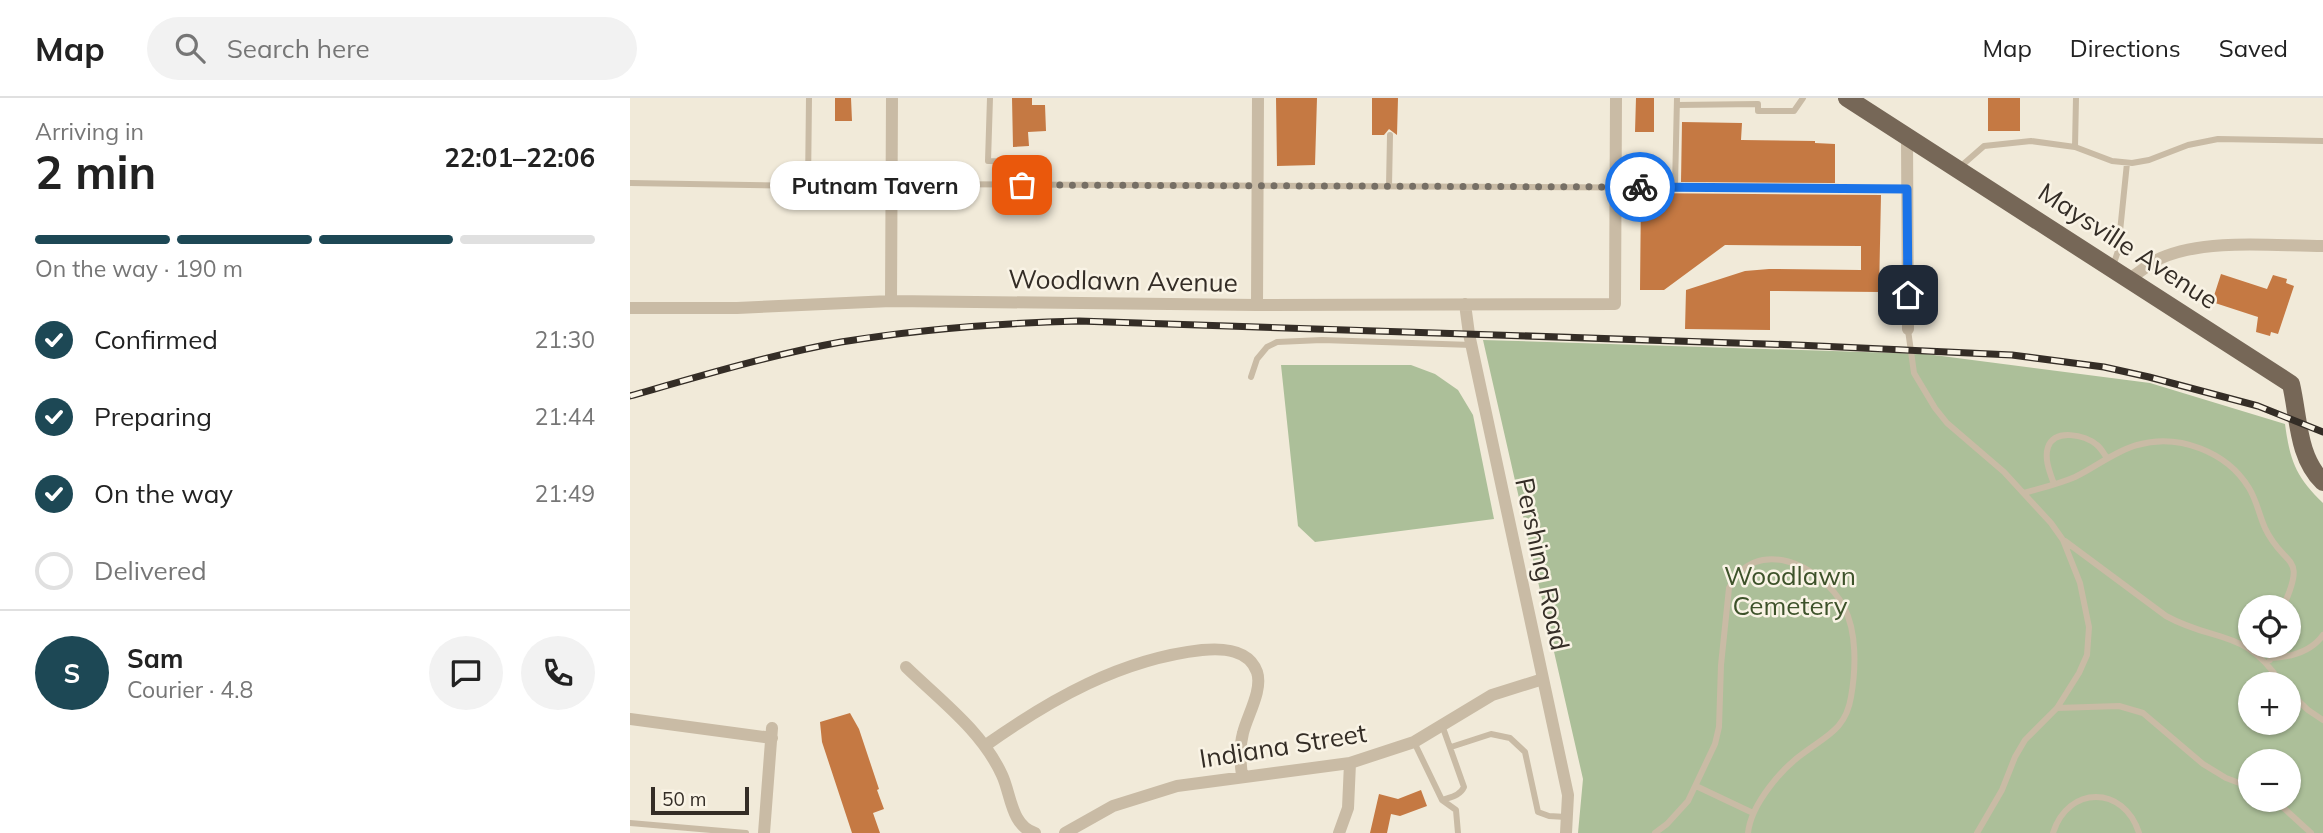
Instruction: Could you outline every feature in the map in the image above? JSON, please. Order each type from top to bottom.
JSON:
[{"type":"main road","name":"Maysville Avenue","points":[[1847,98],[2291,384],[2306,457],[2313,472],[2323,482]]},
{"type":"street","points":[[891,301],[892,98]]},
{"type":"street","points":[[1257,304],[1258,98]]},
{"type":"street","points":[[1616,98],[1616,187]]},
{"type":"street","points":[[1907,137],[1908,328]]},
{"type":"street","name":"Woodlawn Avenue","points":[[630,308],[737,308],[891,301],[1615,304],[1616,187]]},
{"type":"street","points":[[2129,279],[2161,259],[2199,249],[2323,246]]},
{"type":"street","name":"Pershing Road","points":[[1465,304],[1568,795],[1566,833]]},
{"type":"street","points":[[986,745],[1029,714],[1096,679],[1154,658],[1179,653],[1225,650],[1245,656],[1257,673],[1258,684],[1242,735],[1242,775]]},
{"type":"street","points":[[906,667],[986,745],[1003,776],[1015,814],[1027,831],[1035,833]]},
{"type":"street","name":"Indiana Street","points":[[1065,833],[1113,806],[1177,786],[1242,775],[1350,763],[1414,742],[1492,695],[1543,679]]},
{"type":"street","points":[[630,719],[772,733],[764,833]]},
{"type":"street","points":[[1339,833],[1348,808],[1350,763]]},
{"type":"street","points":[[1014,833],[1015,814]]},
{"type":"lane","points":[[808,186],[809,98]]},
{"type":"lane","points":[[989,98],[988,161],[1039,162]]},
{"type":"lane","points":[[1675,187],[1677,101],[1758,104],[1758,111],[1794,111],[1803,98]]},
{"type":"lane","points":[[2075,147],[2076,98]]},
{"type":"lane","points":[[1389,186],[1390,135]]},
{"type":"lane","points":[[1959,168],[1984,146],[2031,141],[2075,147],[2112,161],[2127,163],[2149,160],[2188,145],[2218,139],[2323,141]]},
{"type":"lane","points":[[2113,268],[2118,251],[2127,163]]},
{"type":"lane","points":[[630,183],[808,186],[892,184],[1907,189]]},
{"type":"lane","points":[[1908,328],[1914,373],[1935,408],[2024,493],[2051,523],[2063,540],[2080,583],[2086,610],[2090,641],[2083,664],[2057,708],[2025,740],[1977,833]]},
{"type":"lane","points":[[1251,376],[1257,359],[1267,347],[1278,342],[1322,340],[1472,345]]},
{"type":"lane","points":[[2054,484],[2048,465],[2047,449],[2052,439],[2060,436],[2080,437],[2097,445],[2107,458]]},
{"type":"lane","points":[[2024,493],[2071,478],[2136,445],[2160,441],[2193,446],[2210,452],[2238,472],[2249,488],[2266,530],[2291,562],[2295,570],[2288,595]]},
{"type":"lane","points":[[2063,540],[2166,616],[2183,625],[2238,641],[2269,661],[2275,672]]},
{"type":"lane","points":[[1655,833],[1679,813],[1696,786],[1715,744],[1719,727],[1727,596],[1734,578],[1747,565],[1765,560],[1787,561],[1809,570],[1828,585],[1848,619],[1853,651],[1851,698],[1842,722],[1834,732],[1794,761],[1768,790],[1753,813],[1748,833]]},
{"type":"lane","points":[[2269,661],[2301,652],[2317,643],[2323,635]]},
{"type":"lane","points":[[2301,703],[2323,720]]},
{"type":"lane","points":[[2057,708],[2112,705],[2143,713],[2203,764],[2238,782]]},
{"type":"lane","points":[[1442,725],[1464,787],[1462,792],[1442,800]]},
{"type":"lane","points":[[1451,747],[1491,734],[1510,738],[1525,752],[1538,812],[1549,816],[1568,817]]},
{"type":"lane","points":[[1414,742],[1442,800],[1456,810],[1458,833]]},
{"type":"lane","points":[[1696,786],[1753,813]]},
{"type":"lane","points":[[2053,833],[2066,809],[2075,802],[2094,796],[2119,804],[2134,819],[2139,833]]},
{"type":"lane","points":[[2288,812],[2311,833]]},
{"type":"lane","points":[[630,823],[746,833]]},
{"type":"green space","name":"Woodlawn Cemetery","points":[[1483,340],[1926,354],[2150,383],[2285,424],[2296,468],[2306,485],[2323,503],[2323,833],[1578,833],[1583,779]]},
{"type":"green space","points":[[1281,365],[1411,365],[1435,374],[1458,390],[1473,415],[1494,519],[1315,542],[1298,526]]},
{"type":"building","points":[[835,98],[851,98],[852,121],[835,121]]},
{"type":"building","points":[[1012,98],[1032,98],[1032,105],[1045,105],[1046,131],[1028,132],[1029,146],[1013,147]]},
{"type":"building","points":[[1276,98],[1317,98],[1315,165],[1277,166]]},
{"type":"building","points":[[1372,98],[1398,98],[1397,135],[1389,129],[1384,135],[1372,135]]},
{"type":"building","points":[[1636,98],[1654,98],[1654,132],[1635,132]]},
{"type":"building","points":[[1988,98],[2020,98],[2020,131],[1988,131]]},
{"type":"building","points":[[1682,122],[1742,123],[1741,140],[1815,141],[1835,144],[1835,183],[1681,182]]},
{"type":"building","points":[[1641,193],[1881,195],[1879,292],[1770,291],[1770,330],[1685,329],[1686,290],[1745,271],[1861,270],[1861,246],[1725,245],[1664,290],[1640,290]]},
{"type":"building","points":[[2221,274],[2267,289],[2273,275],[2287,279],[2286,283],[2294,286],[2278,334],[2271,332],[2270,336],[2256,332],[2258,317],[2212,302]]},
{"type":"building","points":[[850,713],[859,729],[884,809],[873,813],[880,833],[852,833],[822,742],[820,722]]},
{"type":"building","points":[[1421,790],[1427,806],[1400,816],[1391,814],[1387,833],[1370,833],[1379,794],[1398,799]]},
{"type":"railway","points":[[630,396],[761,360],[841,342],[960,327],[1079,321],[1797,345],[2012,355],[2104,367],[2149,377],[2258,406],[2323,432]]},
{"type":"way so far","points":[[1022,185],[1640,187]]},
{"type":"place","name":"Putnam Tavern","points":[[1022,185]]},
{"type":"route","points":[[1640,187],[1907,189],[1908,295]]}]
